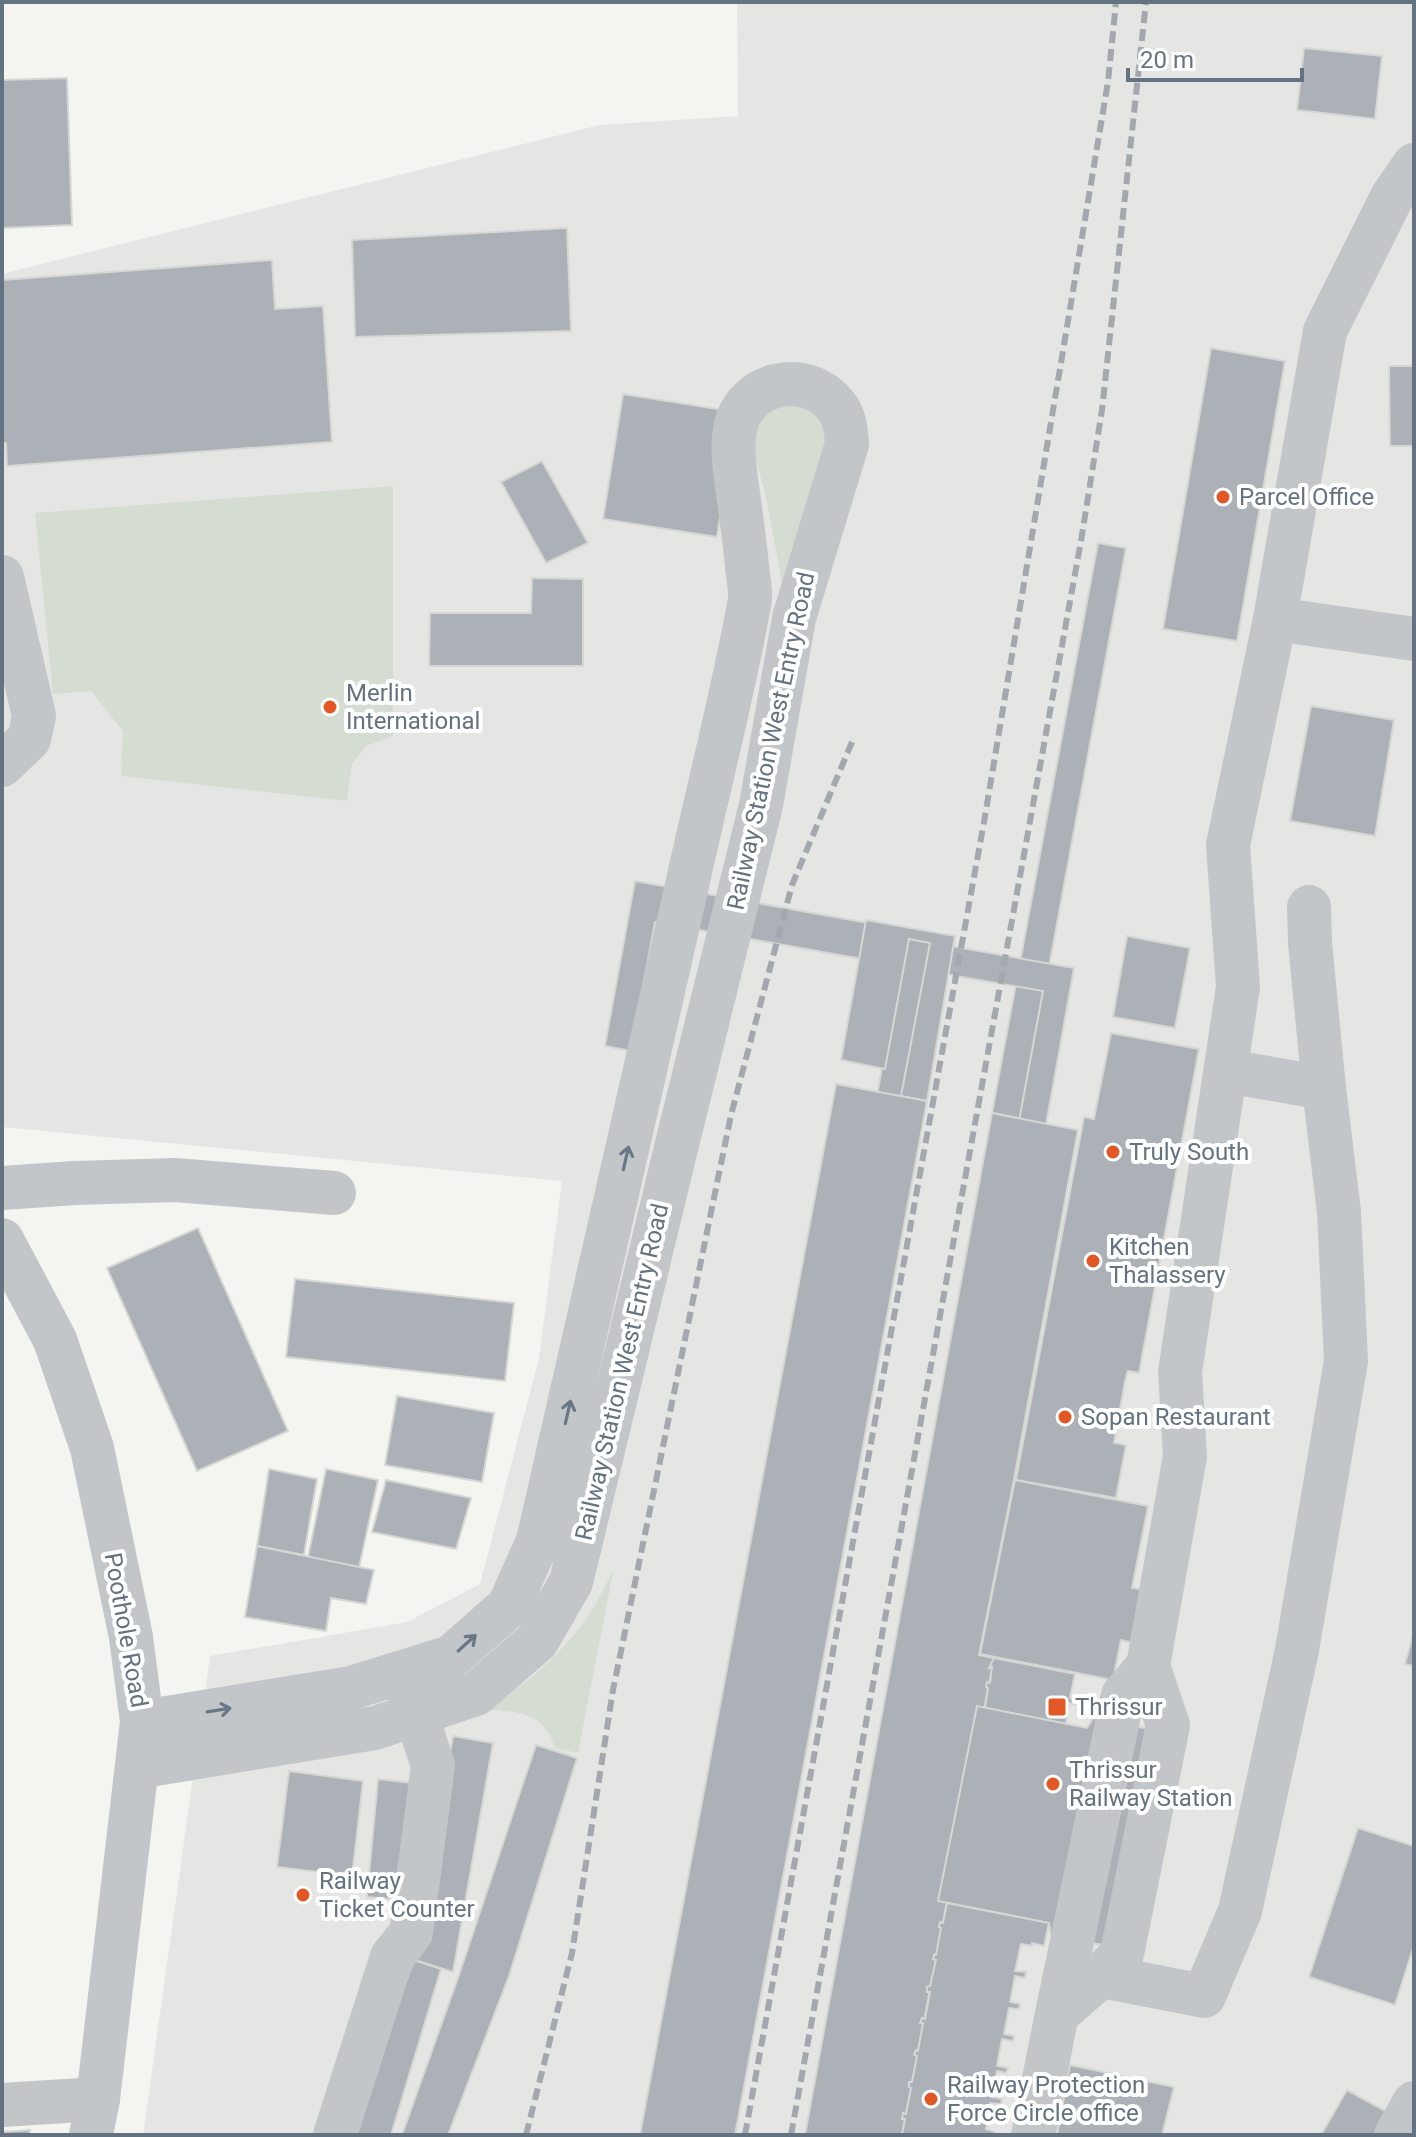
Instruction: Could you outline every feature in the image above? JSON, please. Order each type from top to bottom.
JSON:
[{"type":"street","points":[[1057,2014],[1122,1954],[1168,1725],[1148,1666],[1185,1456],[1180,1372],[1238,987],[1228,845],[1275,619],[1325,331],[1392,197],[1414,165]]},
{"type":"street","name":"Railway Station West Entry Road","points":[[137,1767],[375,1728],[476,1694],[537,1641],[571,1582],[761,805],[794,618],[847,444],[846,426],[839,409],[810,386],[791,383],[773,386],[755,395],[743,409],[736,427],[736,478],[751,600],[538,1541],[509,1606],[451,1657],[351,1688],[142,1722]]},
{"type":"street","points":[[2,577],[34,716],[29,739],[3,764]]},
{"type":"street","points":[[1275,619],[1414,639]]},
{"type":"street","points":[[2,692],[13,729],[3,764]]},
{"type":"street","points":[[1101,1976],[1204,1996],[1240,1911],[1297,1650],[1346,1361],[1339,1212],[1324,1088],[1309,907]]},
{"type":"street","points":[[1227,1071],[1324,1088]]},
{"type":"street","points":[[2,1188],[175,1180],[334,1193]]},
{"type":"street","name":"Poothole Road","points":[[2,1240],[55,1340],[92,1448],[131,1637],[142,1722],[95,2117]]},
{"type":"street","points":[[1033,2135],[1123,1695],[1148,1666]]},
{"type":"street","points":[[335,2135],[392,1957],[411,1933],[433,1766],[402,1672]]},
{"type":"street","points":[[1396,2135],[1414,2103]]},
{"type":"street","points":[[2,2105],[95,2117]]},
{"type":"shaded area","name":"Thrissur Railway Station","points":[[737,2],[1414,2],[1414,2135],[143,2135],[210,1656],[407,1622],[480,1584],[539,1358],[562,1181],[2,1127],[2,274],[599,125],[738,116]]},
{"type":"shaded area","points":[[797,402],[820,415],[831,440],[782,582],[765,492],[754,455],[753,429],[770,408]]},
{"type":"shaded area","points":[[393,486],[393,736],[366,746],[352,764],[347,801],[121,776],[123,731],[91,691],[53,694],[35,513]]},
{"type":"shaded area","points":[[614,1567],[578,1753],[555,1748],[544,1727],[529,1716],[486,1710],[527,1681],[562,1649],[591,1611]]},
{"type":"building","points":[[1304,48],[1382,56],[1375,119],[1297,110]]},
{"type":"building","points":[[67,78],[72,225],[2,228],[2,80]]},
{"type":"building","points":[[567,228],[571,331],[355,337],[352,240]]},
{"type":"building","points":[[272,260],[275,309],[323,306],[332,442],[7,466],[6,443],[2,443],[2,280]]},
{"type":"building","name":"Parcel Office","points":[[1211,348],[1285,361],[1237,641],[1163,629]]},
{"type":"building","points":[[1389,366],[1414,366],[1414,446],[1390,446]]},
{"type":"building","points":[[623,394],[736,412],[717,537],[603,519]]},
{"type":"building","points":[[542,461],[588,543],[546,563],[501,482]]},
{"type":"building","points":[[1098,543],[1126,548],[1021,1119],[992,1113]]},
{"type":"building","points":[[532,578],[583,579],[583,666],[429,666],[430,613],[531,613]]},
{"type":"building","points":[[1311,706],[1394,720],[1375,836],[1290,821]]},
{"type":"building","points":[[635,881],[907,930],[906,938],[1074,968],[1046,1125],[1019,1121],[1043,991],[927,971],[903,1100],[877,1095],[901,966],[655,922],[631,1051],[605,1046]]},
{"type":"building","points":[[866,920],[955,936],[927,1101],[901,1096],[930,943],[909,939],[885,1069],[841,1060]]},
{"type":"building","points":[[1127,936],[1190,948],[1175,1028],[1113,1017]]},
{"type":"building","points":[[1111,1033],[1199,1049],[1139,1373],[1128,1371],[1125,1381],[1114,1443],[1126,1445],[1116,1498],[1016,1480],[1084,1117],[1094,1119]]},
{"type":"building","points":[[836,1084],[927,1101],[735,2135],[640,2135]]},
{"type":"building","points":[[992,1113],[1078,1130],[979,1655],[994,1658],[902,2135],[805,2135]]},
{"type":"building","points":[[198,1228],[288,1431],[197,1471],[107,1268]]},
{"type":"building","points":[[295,1279],[514,1303],[505,1381],[286,1357]]},
{"type":"building","points":[[397,1396],[494,1413],[482,1482],[385,1465]]},
{"type":"building","points":[[269,1469],[317,1479],[304,1555],[257,1546]]},
{"type":"building","points":[[326,1469],[378,1480],[359,1568],[308,1557]]},
{"type":"building","points":[[386,1480],[471,1498],[456,1549],[372,1532]]},
{"type":"building","points":[[1015,1480],[1148,1506],[1132,1588],[1147,1590],[1137,1644],[1121,1640],[1113,1680],[980,1654]]},
{"type":"building","points":[[257,1546],[374,1570],[366,1604],[331,1598],[326,1631],[245,1617]]},
{"type":"building","points":[[1414,1632],[1414,1666],[1405,1664]]},
{"type":"building","points":[[994,1658],[1075,1674],[1070,1698],[1081,1701],[1079,1705],[1069,1703],[1066,1724],[985,1708],[986,1687],[987,1682],[990,1683],[992,1667],[989,1668]]},
{"type":"building","name":"Thrissur Railway Station","points":[[977,1706],[1087,1728],[1093,1718],[1155,1730],[1113,1947],[1051,1935],[1049,1923],[938,1901]]},
{"type":"building","points":[[453,1736],[493,1743],[453,1972],[414,1960]]},
{"type":"building","points":[[536,1745],[577,1758],[509,1976],[448,2135],[402,2135],[459,1975]]},
{"type":"building","points":[[289,1771],[363,1781],[352,1876],[277,1867]]},
{"type":"building","points":[[378,1779],[421,1784],[410,1901],[367,1897]]},
{"type":"building","points":[[1358,1828],[1414,1846],[1414,1945],[1395,2005],[1309,1977]]},
{"type":"building","points":[[947,1903],[1049,1923],[1044,1946],[1021,1944],[1015,1971],[1026,1972],[1025,1978],[1015,1976],[1010,2002],[1020,2004],[1019,2009],[1009,2008],[1004,2034],[1014,2036],[1013,2041],[1002,2039],[997,2066],[1008,2068],[1006,2073],[997,2071],[991,2097],[1002,2099],[1001,2104],[990,2103],[986,2129],[995,2132],[995,2135],[902,2135],[903,2113],[906,2114],[911,2088],[909,2082],[912,2082],[917,2056],[914,2055],[918,2051],[923,2023],[920,2023],[922,2018],[925,2019],[930,1992],[927,1992],[927,1987],[930,1986],[940,1922],[943,1923]]},
{"type":"building","points":[[414,1960],[441,1969],[391,2135],[350,2135]]},
{"type":"building","points":[[1070,2065],[1174,2087],[1162,2135],[1057,2135]]},
{"type":"building","points":[[1347,2090],[1398,2118],[1388,2135],[1321,2135]]},
{"type":"building","points":[[30,2130],[29,2135],[2,2135],[2,2132]]},
{"type":"railway","points":[[745,2135],[984,822],[1108,82],[1116,2]]},
{"type":"railway","points":[[791,2135],[1081,541],[1102,410],[1146,2]]},
{"type":"railway","points":[[526,2135],[572,1953],[613,1690],[731,1115],[792,885],[852,742]]},
{"type":"place","name":"Parcel Office","points":[[1223,497]]},
{"type":"place","name":"Merlin International","points":[[330,707]]},
{"type":"place","name":"Truly South","points":[[1113,1152]]},
{"type":"place","name":"Kitchen Thalassery","points":[[1093,1261]]},
{"type":"place","name":"Sopan Restaurant","points":[[1065,1417]]},
{"type":"place","name":"Thrissur","points":[[1057,1707]]},
{"type":"place","name":"Thrissur Railway Station","points":[[1053,1784]]},
{"type":"place","name":"Railway Ticket Counter","points":[[303,1895]]},
{"type":"place","name":"Railway Protection Force Circle office","points":[[931,2099]]}]
